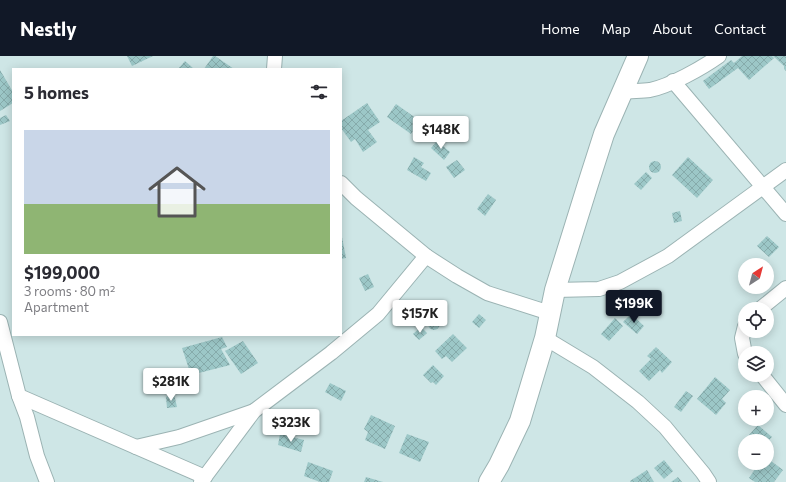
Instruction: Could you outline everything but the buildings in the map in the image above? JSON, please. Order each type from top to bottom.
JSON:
[{"type":"street","points":[[274,68],[275,56]]},
{"type":"street","points":[[489,482],[499,465],[520,421],[545,338],[555,290],[604,134],[638,56]]},
{"type":"street","points":[[622,92],[650,90],[703,67],[719,56]]},
{"type":"street","points":[[673,81],[786,214]]},
{"type":"street","points":[[555,290],[599,289],[620,282],[668,256],[786,170]]},
{"type":"street","points":[[342,184],[356,198],[426,256],[457,276],[487,293],[550,313]]},
{"type":"street","points":[[19,396],[136,447],[203,480],[254,412],[331,353],[378,314],[426,256]]},
{"type":"street","points":[[769,302],[786,288]]},
{"type":"street","points":[[0,322],[19,396],[27,417],[37,456],[47,482]]},
{"type":"street","points":[[545,338],[593,367],[638,402],[665,427],[709,482]]},
{"type":"street","points":[[768,382],[786,405]]},
{"type":"street","points":[[136,447],[179,437],[254,412]]}]
